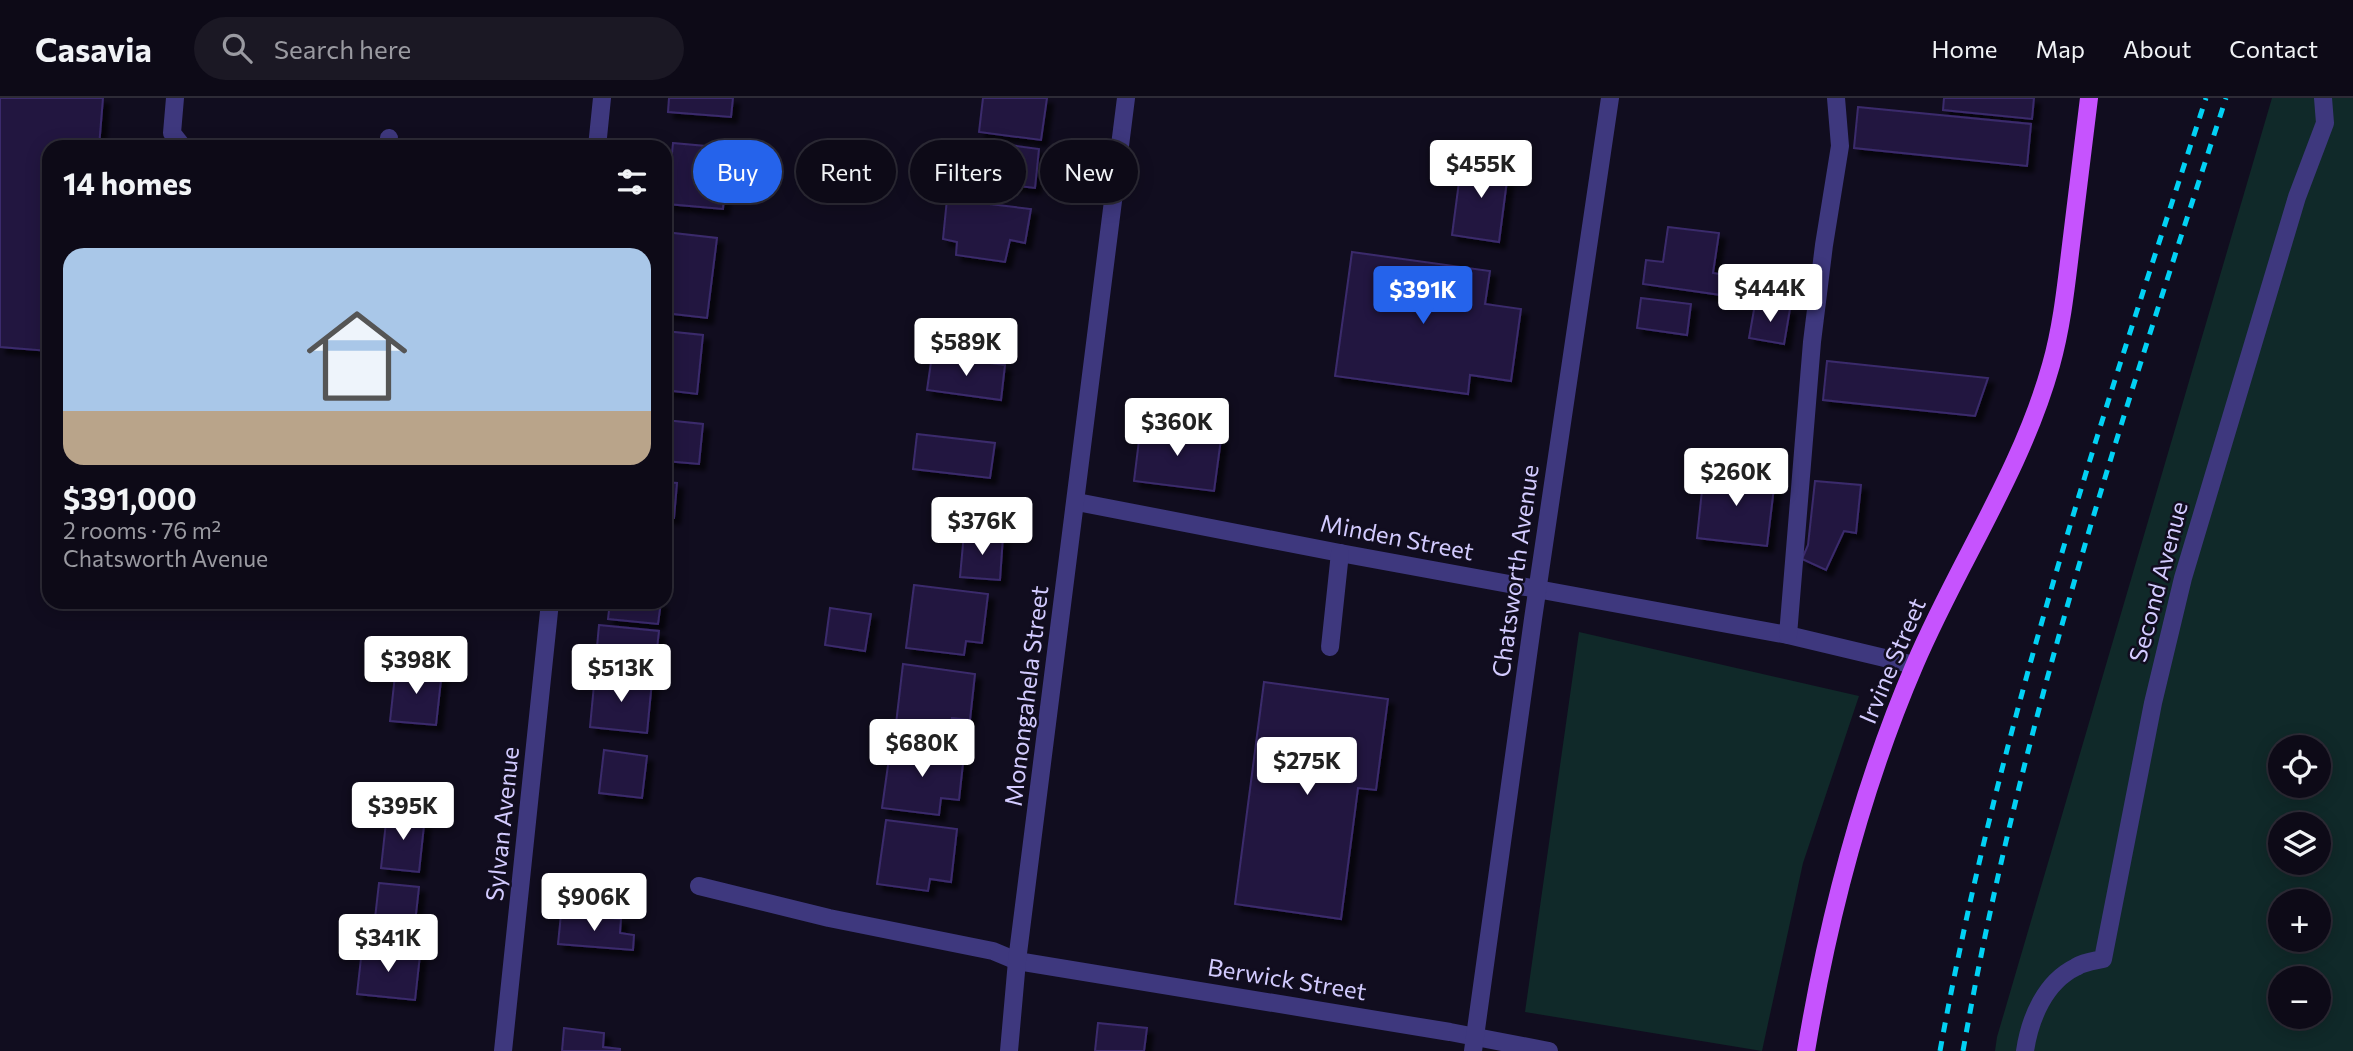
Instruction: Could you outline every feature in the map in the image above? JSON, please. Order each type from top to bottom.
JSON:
[{"type":"main road","name":"Irvine Street","points":[[1806,1051],[1816,990],[1843,874],[1875,770],[1914,666],[2029,431],[2051,364],[2064,304],[2089,98]]},
{"type":"street","points":[[175,98],[172,133],[178,140]]},
{"type":"street","points":[[598,140],[602,98]]},
{"type":"street","name":"Monongahela Street","points":[[1009,1051],[1017,961],[1126,98]]},
{"type":"street","name":"Chatsworth Avenue","points":[[1474,1044],[1611,98]]},
{"type":"street","points":[[1788,635],[1812,342],[1840,146],[1836,98]]},
{"type":"street","name":"Second Avenue","points":[[2025,1051],[2037,1010],[2053,982],[2077,965],[2103,959],[2153,703],[2183,578],[2297,197],[2325,123],[2323,98]]},
{"type":"street","name":"Minden Street","points":[[1077,502],[1788,635],[1914,666]]},
{"type":"street","points":[[1331,647],[1340,553]]},
{"type":"street","name":"Sylvan Avenue","points":[[503,1051],[549,609]]},
{"type":"street","name":"Berwick Street","points":[[699,886],[829,918],[993,951],[1017,961],[1474,1044],[1549,1051]]},
{"type":"green space","points":[[2272,98],[2353,98],[2353,1051],[1995,1051]]},
{"type":"green space","points":[[1579,632],[1859,696],[1803,863],[1762,1051],[1525,1012]]},
{"type":"building","points":[[0,98],[103,98],[100,140],[42,140],[42,350],[0,347]]},
{"type":"building","points":[[669,98],[733,98],[731,117],[668,112]]},
{"type":"building","points":[[983,98],[1047,98],[1041,140],[979,132]]},
{"type":"building","points":[[1944,98],[2034,98],[2032,119],[1943,110]]},
{"type":"building","points":[[1858,107],[2031,124],[2027,166],[1854,148]]},
{"type":"building","points":[[673,143],[693,145],[693,203],[723,203],[723,209],[672,204]]},
{"type":"building","points":[[1026,147],[1039,149],[1035,188],[1026,187]]},
{"type":"building","points":[[1462,159],[1509,165],[1499,242],[1452,235]]},
{"type":"building","points":[[947,203],[981,203],[1031,209],[1025,243],[1010,240],[1005,262],[956,255],[957,242],[943,239]]},
{"type":"building","points":[[1668,227],[1719,233],[1713,273],[1731,276],[1728,296],[1643,284],[1646,260],[1663,262]]},
{"type":"building","points":[[672,233],[717,238],[707,318],[672,314]]},
{"type":"building","points":[[1352,252],[1490,271],[1485,304],[1521,309],[1511,381],[1470,375],[1468,394],[1335,376]]},
{"type":"building","points":[[1641,298],[1691,304],[1687,335],[1637,328]]},
{"type":"building","points":[[1755,304],[1790,309],[1784,344],[1749,338]]},
{"type":"building","points":[[672,332],[703,335],[697,394],[672,391]]},
{"type":"building","points":[[932,355],[1005,365],[1001,400],[927,390]]},
{"type":"building","points":[[1827,361],[1988,378],[1975,416],[1823,400]]},
{"type":"building","points":[[672,421],[703,424],[699,464],[672,462]]},
{"type":"building","points":[[1141,424],[1192,430],[1191,435],[1221,439],[1214,491],[1134,481]]},
{"type":"building","points":[[917,434],[995,443],[990,478],[913,469]]},
{"type":"building","points":[[1704,471],[1775,479],[1767,546],[1697,538]]},
{"type":"building","points":[[1815,481],[1861,485],[1856,533],[1844,531],[1826,570],[1802,559],[1808,545]]},
{"type":"building","points":[[672,483],[677,483],[672,518]]},
{"type":"building","points":[[964,533],[1003,536],[1000,580],[960,577]]},
{"type":"building","points":[[914,585],[988,594],[982,643],[966,641],[964,655],[906,648]]},
{"type":"building","points":[[830,608],[871,614],[865,651],[825,645]]},
{"type":"building","points":[[609,609],[660,609],[658,624],[608,619]]},
{"type":"building","points":[[599,625],[659,631],[654,675],[595,669]]},
{"type":"building","points":[[903,664],[975,674],[970,720],[952,718],[950,731],[896,724]]},
{"type":"building","points":[[396,666],[442,671],[436,725],[390,721]]},
{"type":"building","points":[[595,674],[652,681],[647,733],[590,727]]},
{"type":"building","points":[[1264,682],[1388,699],[1376,790],[1358,788],[1341,919],[1235,904]]},
{"type":"building","points":[[891,744],[964,754],[959,800],[941,798],[939,815],[882,808]]},
{"type":"building","points":[[604,750],[647,756],[642,798],[599,793]]},
{"type":"building","points":[[387,813],[425,816],[419,872],[381,868]]},
{"type":"building","points":[[886,820],[957,829],[951,882],[930,879],[928,891],[877,884]]},
{"type":"building","points":[[379,883],[419,887],[413,941],[373,936]]},
{"type":"building","points":[[561,914],[621,919],[620,933],[634,935],[633,950],[558,944]]},
{"type":"building","points":[[362,949],[420,955],[415,1000],[357,994]]},
{"type":"building","points":[[1098,1023],[1147,1028],[1144,1051],[1095,1051]]},
{"type":"building","points":[[564,1028],[604,1033],[603,1047],[620,1051],[562,1051]]},
{"type":"railway","points":[[1940,1051],[1964,929],[2023,689],[2093,452],[2206,98]]},
{"type":"railway","points":[[1963,1051],[1986,929],[2044,689],[2113,452],[2226,98]]}]
